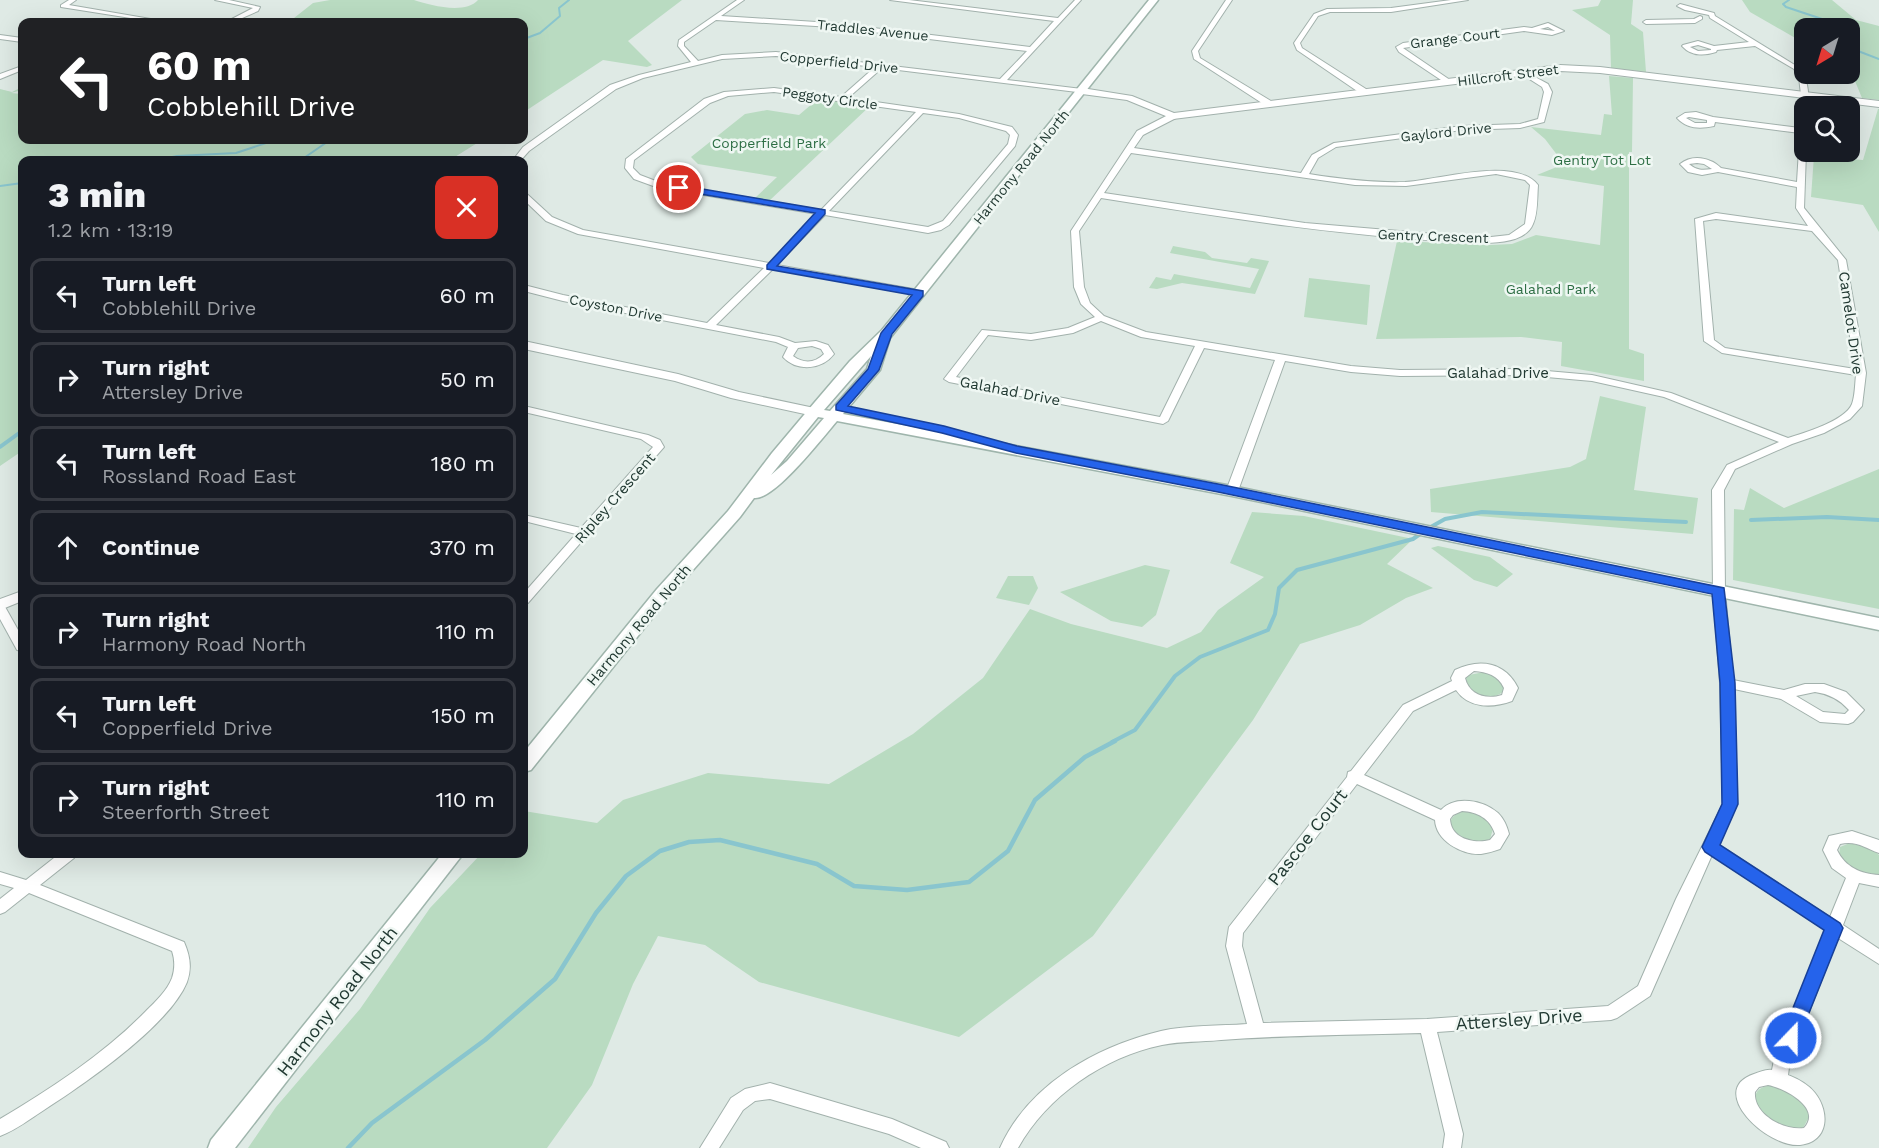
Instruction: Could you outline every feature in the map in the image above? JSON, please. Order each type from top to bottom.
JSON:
[{"type":"main road","name":"Harmony Road North","points":[[528,760],[663,593],[734,514],[777,456],[855,364],[887,333],[1154,0]]},
{"type":"main road","name":"Harmony Road North","points":[[734,514],[792,464],[873,370],[887,333]]},
{"type":"main road","points":[[818,408],[941,438],[1016,449],[1232,491],[1879,624]]},
{"type":"main road","name":"Harmony Road North","points":[[220,1148],[450,858]]},
{"type":"street","points":[[73,0],[63,6],[140,18]]},
{"type":"street","points":[[219,0],[257,7],[256,10],[239,18]]},
{"type":"street","points":[[695,62],[681,46],[681,41],[741,0]]},
{"type":"street","points":[[893,0],[1060,20]]},
{"type":"street","points":[[1003,80],[1078,0]]},
{"type":"street","points":[[1229,0],[1195,51],[1197,59],[1268,103]]},
{"type":"street","points":[[1363,91],[1299,49],[1297,43],[1316,15],[1329,10],[1390,10],[1465,0]]},
{"type":"street","points":[[1677,21],[1675,9],[1680,3],[1688,11],[1705,11],[1712,14],[1712,17],[1796,68],[1803,77],[1805,95]]},
{"type":"street","points":[[1688,11],[1687,15],[1700,18],[1712,17]]},
{"type":"street","name":"Traddles Avenue","points":[[714,18],[832,25],[1031,49]]},
{"type":"street","points":[[1646,22],[1695,21],[1700,18]]},
{"type":"street","name":"Grange Court","points":[[1448,82],[1401,51],[1399,47],[1535,29]]},
{"type":"street","points":[[0,37],[18,39]]},
{"type":"street","points":[[1714,48],[1754,44]]},
{"type":"street","name":"Copperfield Drive","points":[[520,156],[526,149],[613,87],[641,76],[723,57],[776,54],[1082,91]]},
{"type":"street","points":[[843,99],[880,66]]},
{"type":"street","name":"Hillcroft Street","points":[[1173,116],[1522,72],[1578,68],[1879,104]]},
{"type":"street","points":[[0,77],[18,70]]},
{"type":"street","name":"Gaylord Drive","points":[[1304,176],[1311,159],[1317,153],[1334,145],[1462,128],[1520,126],[1541,120],[1548,92],[1545,86],[1522,72]]},
{"type":"street","name":"Peggoty Circle","points":[[774,90],[921,111],[959,116],[1009,129],[1014,135],[1012,144],[946,223],[928,230],[659,185],[637,177],[629,168],[630,159],[694,109],[707,101],[728,94],[774,90]]},
{"type":"street","points":[[1082,91],[1129,98],[1173,116]]},
{"type":"street","points":[[709,326],[770,267],[921,111]]},
{"type":"street","name":"Galahad Drive","points":[[1173,116],[1140,133],[1075,231],[1079,287],[1086,304],[1101,318],[1144,336],[1383,372],[1523,372],[1592,378],[1667,395],[1788,442]]},
{"type":"street","points":[[1711,119],[1794,130]]},
{"type":"street","name":"Gentry Crescent","points":[[1099,195],[1314,228],[1490,239],[1510,237],[1526,229],[1529,224],[1534,184],[1528,178],[1504,172],[1393,185],[1355,183],[1129,150]]},
{"type":"street","name":"Camelot Drive","points":[[1719,591],[1718,490],[1731,467],[1788,442],[1820,431],[1846,417],[1857,406],[1861,373],[1842,261],[1800,208],[1801,162]]},
{"type":"street","points":[[1718,170],[1800,185]]},
{"type":"street","points":[[528,200],[549,219],[581,232],[919,294]]},
{"type":"street","points":[[1815,229],[1716,216],[1699,219],[1709,341],[1722,350],[1861,373]]},
{"type":"street","name":"Coyston Drive","points":[[528,289],[779,340],[794,346]]},
{"type":"street","name":"Galahad Drive","points":[[1101,318],[1070,331],[1031,337],[985,332],[949,379],[1163,421],[1200,346]]},
{"type":"street","points":[[528,346],[678,378],[736,395],[818,408]]},
{"type":"street","points":[[1232,491],[1281,358]]},
{"type":"street","name":"Ripley Crescent","points":[[528,411],[644,437],[656,442],[658,447],[528,596]]},
{"type":"street","points":[[528,519],[585,532]]},
{"type":"street","name":"Attersley Drive","points":[[1009,1148],[1020,1128],[1052,1091],[1109,1055],[1162,1038],[1257,1030],[1427,1026],[1611,1012],[1644,991],[1683,899],[1711,847],[1730,804],[1727,683],[1719,591]]},
{"type":"street","points":[[18,598],[0,606],[18,640]]},
{"type":"street","points":[[1727,683],[1785,695]]},
{"type":"street","name":"Pascoe Court","points":[[1257,1030],[1234,946],[1236,931],[1353,776],[1408,708],[1458,684]]},
{"type":"street","points":[[1353,776],[1442,817]]},
{"type":"street","points":[[1879,847],[1850,836],[1834,840],[1830,850],[1837,865],[1854,876],[1879,881]]},
{"type":"street","points":[[1711,847],[1879,957]]},
{"type":"street","points":[[0,908],[64,858]]},
{"type":"street","points":[[1779,1079],[1782,1060],[1854,876]]},
{"type":"street","points":[[0,878],[27,886],[178,947],[184,962],[178,982],[162,1004],[111,1055],[42,1104],[0,1128]]},
{"type":"street","points":[[1427,1026],[1454,1134],[1452,1148]]},
{"type":"street","points":[[709,1148],[737,1104],[751,1094],[770,1091],[892,1127],[940,1148]]},
{"type":"green space","points":[[330,0],[414,0],[456,8],[472,5],[478,0],[682,0],[628,41],[652,65],[647,67],[603,60],[528,109],[528,18],[294,18],[313,3]]},
{"type":"green space","points":[[1601,0],[1633,0],[1631,24],[1643,32],[1646,72],[1611,68],[1610,35],[1572,10],[1598,6]]},
{"type":"green space","points":[[1742,0],[1832,0],[1854,18],[1794,18],[1794,37],[1750,12]]},
{"type":"green space","points":[[1860,21],[1879,26],[1879,100],[1862,98],[1856,84],[1860,84]]},
{"type":"green space","name":"Galahad Park","points":[[1609,76],[1633,78],[1632,152],[1629,152],[1629,349],[1644,354],[1644,381],[1561,366],[1562,342],[1521,337],[1376,339],[1397,241],[1491,245],[1512,244],[1536,235],[1600,245],[1604,186],[1537,175],[1564,164],[1545,139],[1531,127],[1601,135],[1604,114],[1612,115]]},
{"type":"green space","points":[[0,89],[12,92],[18,89],[18,91],[11,93],[18,94],[18,144],[476,144],[456,156],[18,156],[18,454],[0,466]]},
{"type":"green space","name":"Copperfield Park","points":[[819,98],[870,106],[769,201],[755,198],[777,177],[698,164],[691,157],[745,114],[767,110],[799,115]]},
{"type":"green space","points":[[1879,109],[1879,232],[1863,205],[1811,197],[1814,162],[1860,162],[1860,160],[1863,160]]},
{"type":"green space","points":[[1173,246],[1205,252],[1212,258],[1247,263],[1251,258],[1269,261],[1255,294],[1182,283],[1157,289],[1149,288],[1156,277],[1171,280],[1174,274],[1250,288],[1259,269],[1170,253]]},
{"type":"green space","points":[[1309,278],[1370,285],[1367,325],[1304,317]]},
{"type":"green space","points":[[1600,396],[1646,407],[1634,490],[1698,498],[1693,534],[1431,512],[1430,489],[1570,467],[1586,459]]},
{"type":"green space","points":[[1879,469],[1879,609],[1733,580],[1734,509],[1744,510],[1750,488],[1784,508]]},
{"type":"green space","points":[[1252,512],[1304,516],[1413,539],[1387,564],[1433,588],[1406,598],[1360,625],[1300,644],[1253,720],[1093,936],[959,1037],[759,982],[705,945],[658,936],[633,984],[592,1085],[547,1148],[248,1148],[276,1107],[360,1009],[430,908],[477,858],[528,858],[528,812],[597,823],[623,800],[708,773],[829,784],[913,734],[983,678],[1030,609],[1071,624],[1167,648],[1201,632],[1218,610],[1264,577],[1230,563]]},
{"type":"green space","points":[[1438,546],[1490,557],[1513,574],[1497,587],[1474,580],[1431,548]]},
{"type":"green space","points":[[1145,565],[1170,570],[1156,615],[1142,627],[1111,621],[1060,592]]},
{"type":"green space","points":[[1008,576],[1033,576],[1038,588],[1029,605],[996,598]]},
{"type":"green space","points":[[1484,672],[1496,676],[1503,684],[1503,692],[1489,697],[1468,686],[1466,678],[1469,675]]},
{"type":"green space","points":[[1461,812],[1471,812],[1488,821],[1493,829],[1490,839],[1482,842],[1473,841],[1457,834],[1451,822],[1453,817]]},
{"type":"green space","points":[[1850,843],[1872,849],[1879,855],[1879,874],[1862,873],[1852,868],[1839,856],[1840,847]]},
{"type":"green space","points":[[1772,1085],[1790,1092],[1804,1105],[1809,1117],[1803,1128],[1792,1129],[1781,1126],[1762,1112],[1756,1103],[1756,1095],[1760,1089]]},
{"type":"waterway","points":[[528,38],[540,33],[560,16],[559,8],[569,0]]},
{"type":"waterway","points":[[1789,0],[1783,4],[1786,7],[1819,18]]},
{"type":"waterway","points":[[1860,52],[1879,59]]},
{"type":"waterway","points":[[177,156],[236,153],[263,144]]},
{"type":"waterway","points":[[307,156],[324,144]]},
{"type":"waterway","points":[[0,186],[18,184]]},
{"type":"waterway","points":[[0,447],[18,434]]},
{"type":"waterway","points":[[1429,528],[1445,519],[1482,512],[1686,522]]},
{"type":"waterway","points":[[1751,520],[1827,517],[1879,520]]},
{"type":"waterway","points":[[1112,742],[1135,730],[1175,676],[1200,657],[1268,630],[1275,614],[1279,588],[1297,570],[1413,539],[1423,532]]},
{"type":"waterway","points":[[348,1148],[372,1123],[485,1040],[555,979],[596,913],[626,876],[660,851],[689,842],[720,840],[817,864],[854,886],[907,890],[969,882],[1008,851],[1035,800],[1085,757],[1115,741]]},
{"type":"route","points":[[679,188],[822,212],[770,267],[919,294],[887,333],[873,370],[841,407],[1016,449],[1719,591],[1727,683],[1730,804],[1711,847],[1834,928],[1791,1038]]},
{"type":"park label","name":"Gentry Tot Lot","points":[[1602,160]]}]
